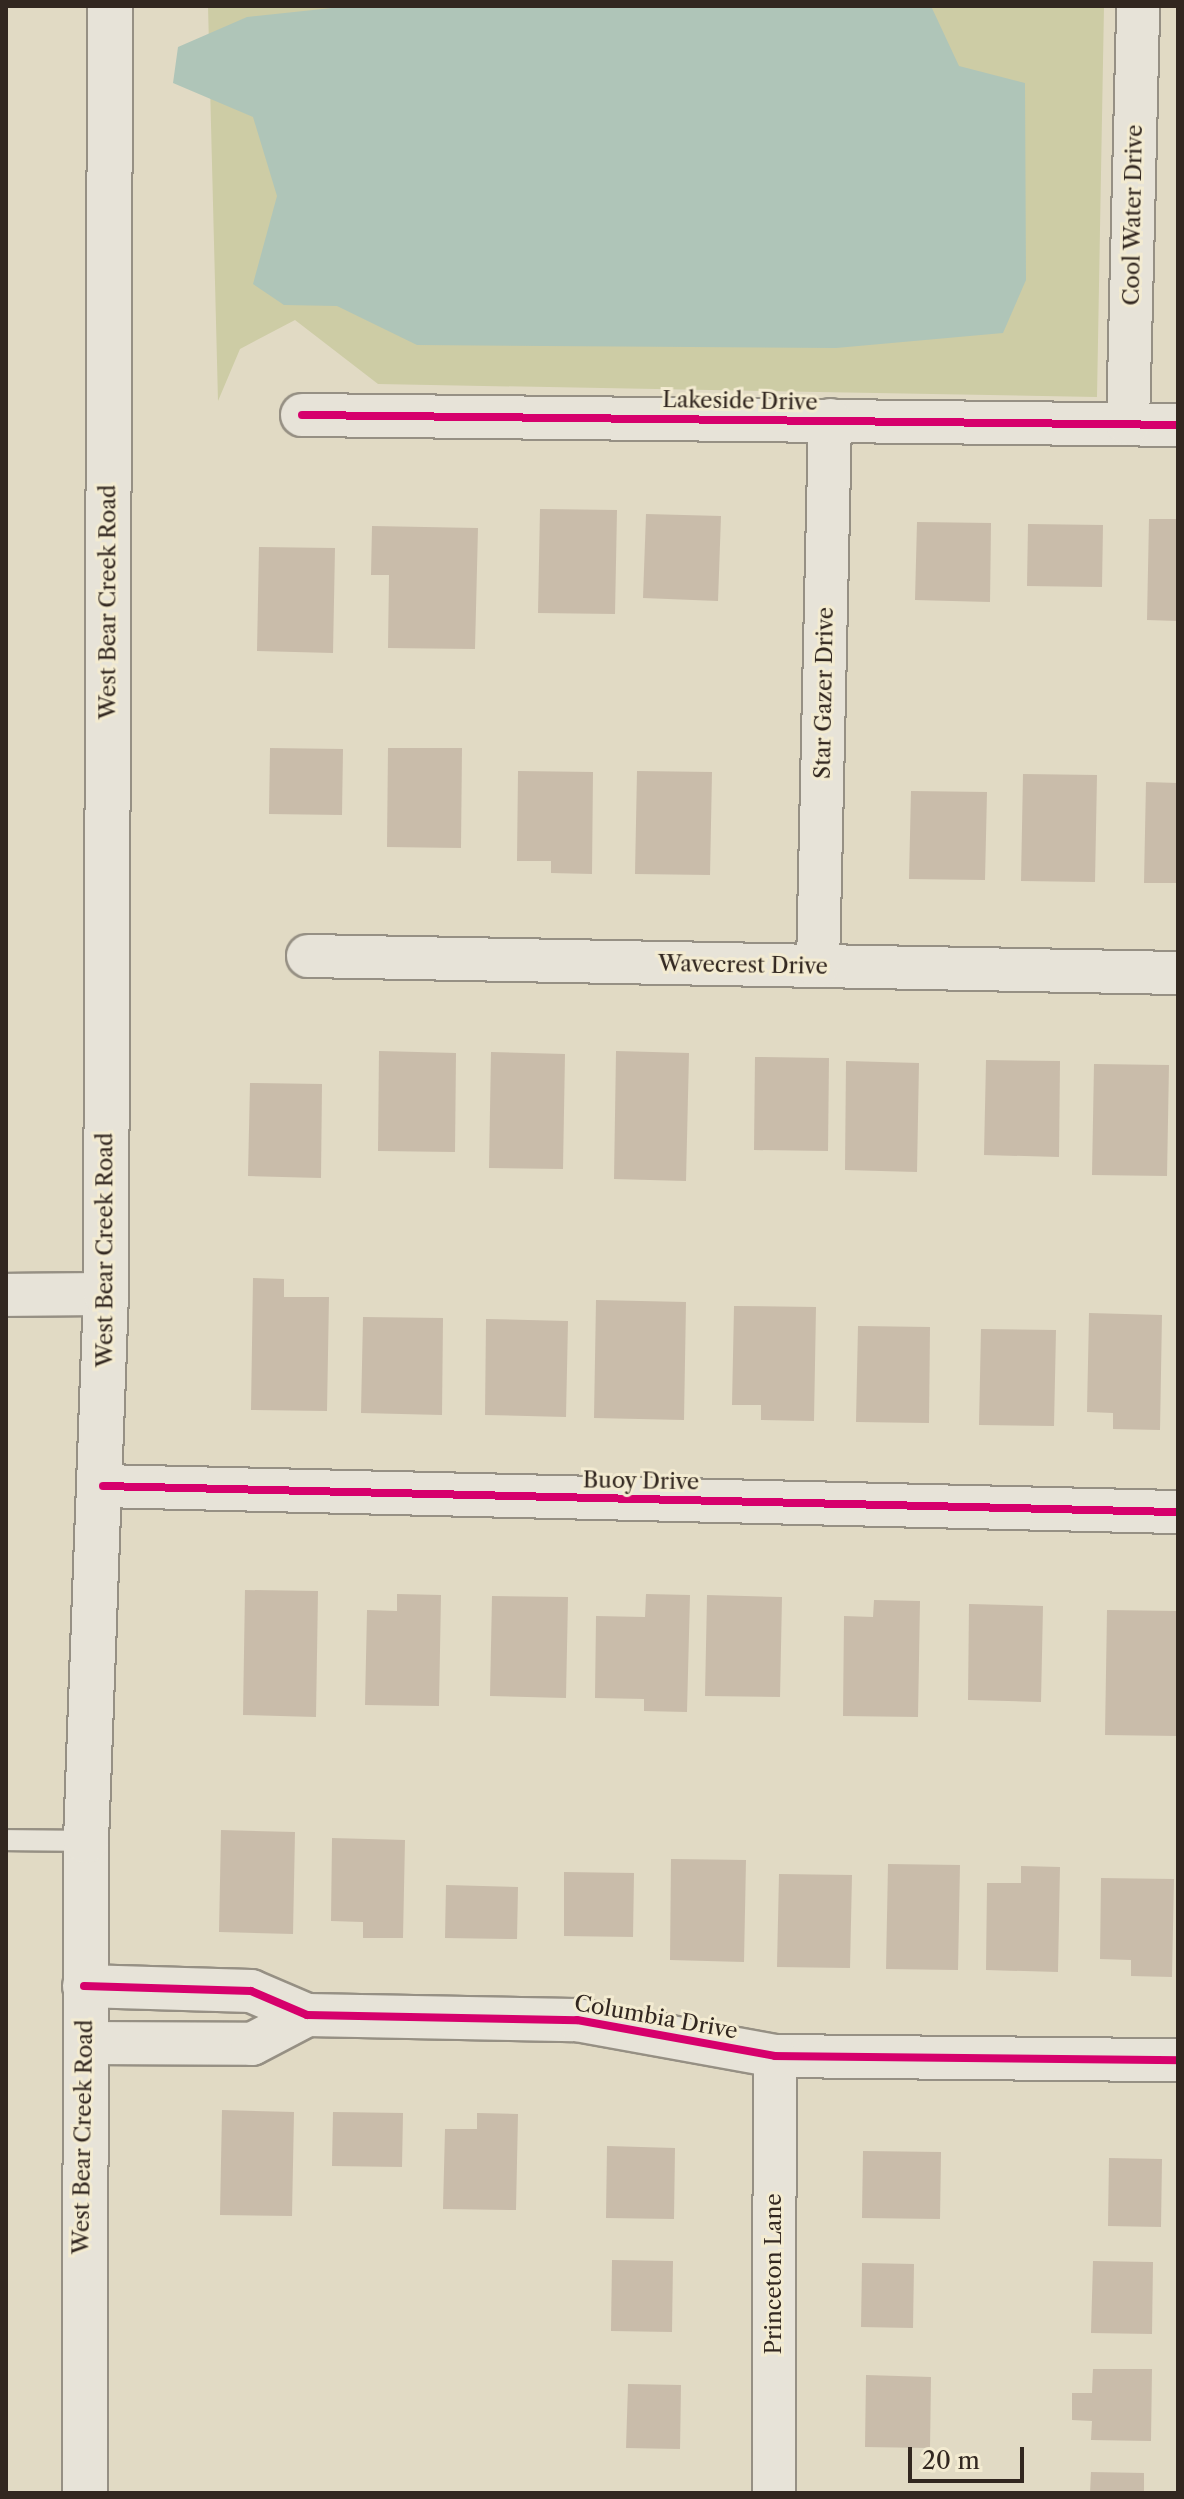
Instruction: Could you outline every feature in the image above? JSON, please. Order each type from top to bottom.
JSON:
[{"type":"main road","name":"West Bear Creek Road","points":[[85,2493],[86,1841],[103,1486],[106,1294],[110,6]]},
{"type":"street","name":"Cool Water Drive","points":[[1128,424],[1138,6]]},
{"type":"street","name":"Lakeside Drive","points":[[302,415],[1178,425]]},
{"type":"street","name":"Star Gazer Drive","points":[[818,966],[830,420]]},
{"type":"street","name":"Wavecrest Drive","points":[[308,956],[1178,973]]},
{"type":"street","points":[[6,1295],[106,1294]]},
{"type":"street","name":"Buoy Drive","points":[[103,1486],[1178,1512]]},
{"type":"street","name":"Columbia Drive","points":[[84,1986],[251,1991],[307,2015],[577,2020],[775,2056],[1178,2060]]},
{"type":"street","name":"Columbia Drive","points":[[85,2043],[252,2044],[307,2015]]},
{"type":"street","name":"Princeton Lane","points":[[774,2493],[775,2056]]},
{"type":"lane","points":[[6,1840],[86,1841]]},
{"type":"green space","points":[[208,6],[1104,6],[1097,397],[378,384],[295,320],[240,349],[218,401]]},
{"type":"shaded area","points":[[351,6],[931,6],[959,66],[1025,83],[1026,280],[1003,333],[836,348],[417,345],[337,306],[284,305],[253,284],[277,196],[253,117],[173,83],[178,47],[247,17]]},
{"type":"building","points":[[540,509],[617,510],[615,614],[538,613]]},
{"type":"building","points":[[646,514],[721,516],[718,601],[643,598]]},
{"type":"building","points":[[1149,519],[1178,519],[1178,621],[1147,620]]},
{"type":"building","points":[[917,522],[991,523],[990,602],[915,600]]},
{"type":"building","points":[[1028,524],[1103,525],[1102,587],[1027,586]]},
{"type":"building","points":[[372,526],[478,528],[475,649],[388,648],[389,575],[371,575]]},
{"type":"building","points":[[259,547],[335,548],[333,653],[257,651]]},
{"type":"building","points":[[270,748],[343,749],[342,815],[269,814]]},
{"type":"building","points":[[388,748],[462,748],[461,848],[387,847]]},
{"type":"building","points":[[518,771],[593,772],[592,874],[551,873],[551,861],[517,861]]},
{"type":"building","points":[[637,771],[712,772],[710,875],[635,874]]},
{"type":"building","points":[[1023,774],[1097,775],[1095,882],[1021,881]]},
{"type":"building","points":[[1146,782],[1178,783],[1178,883],[1144,883]]},
{"type":"building","points":[[911,791],[987,792],[985,880],[909,879]]},
{"type":"building","points":[[379,1051],[456,1053],[455,1152],[378,1151]]},
{"type":"building","points":[[616,1051],[689,1053],[686,1181],[614,1179]]},
{"type":"building","points":[[491,1052],[565,1054],[563,1169],[489,1168]]},
{"type":"building","points":[[755,1057],[829,1058],[828,1151],[754,1150]]},
{"type":"building","points":[[986,1060],[1060,1061],[1059,1157],[984,1155]]},
{"type":"building","points":[[846,1061],[919,1063],[917,1172],[845,1170]]},
{"type":"building","points":[[1094,1064],[1169,1065],[1167,1176],[1092,1175]]},
{"type":"building","points":[[250,1083],[322,1084],[321,1178],[248,1176]]},
{"type":"building","points":[[253,1278],[284,1279],[284,1297],[329,1297],[327,1411],[251,1410]]},
{"type":"building","points":[[596,1300],[686,1302],[684,1420],[594,1418]]},
{"type":"building","points":[[734,1306],[816,1307],[814,1421],[761,1420],[761,1405],[732,1405]]},
{"type":"building","points":[[1089,1313],[1162,1315],[1160,1430],[1113,1429],[1113,1413],[1087,1412]]},
{"type":"building","points":[[363,1317],[443,1318],[442,1415],[361,1413]]},
{"type":"building","points":[[486,1319],[568,1321],[566,1417],[485,1415]]},
{"type":"building","points":[[858,1326],[930,1327],[929,1423],[856,1422]]},
{"type":"building","points":[[981,1329],[1056,1330],[1054,1426],[979,1425]]},
{"type":"building","points":[[245,1590],[318,1591],[316,1717],[243,1715]]},
{"type":"building","points":[[397,1594],[441,1595],[439,1706],[365,1705],[367,1610],[397,1611]]},
{"type":"building","points":[[646,1594],[690,1595],[687,1712],[644,1711],[644,1699],[595,1698],[596,1616],[645,1617]]},
{"type":"building","points":[[707,1595],[782,1597],[780,1697],[705,1696]]},
{"type":"building","points":[[492,1596],[568,1597],[566,1698],[490,1696]]},
{"type":"building","points":[[874,1600],[920,1601],[918,1717],[843,1716],[844,1616],[873,1617]]},
{"type":"building","points":[[969,1604],[1043,1606],[1041,1702],[968,1700]]},
{"type":"building","points":[[1107,1610],[1178,1611],[1178,1736],[1105,1735]]},
{"type":"building","points":[[221,1830],[295,1832],[293,1934],[219,1932]]},
{"type":"building","points":[[332,1838],[405,1840],[403,1938],[363,1938],[363,1922],[331,1921]]},
{"type":"building","points":[[671,1859],[746,1860],[744,1962],[670,1960]]},
{"type":"building","points":[[888,1864],[960,1865],[958,1970],[886,1969]]},
{"type":"building","points":[[1021,1866],[1060,1867],[1058,1972],[986,1970],[987,1883],[1021,1883]]},
{"type":"building","points":[[564,1872],[634,1873],[633,1937],[564,1936]]},
{"type":"building","points":[[779,1874],[852,1875],[850,1968],[777,1967]]},
{"type":"building","points":[[1101,1878],[1174,1879],[1172,1977],[1131,1976],[1131,1960],[1100,1959]]},
{"type":"building","points":[[446,1885],[518,1887],[517,1939],[445,1938]]},
{"type":"building","points":[[222,2110],[294,2112],[292,2216],[220,2215]]},
{"type":"building","points":[[333,2112],[403,2113],[402,2167],[332,2166]]},
{"type":"building","points":[[477,2113],[518,2114],[516,2210],[443,2209],[445,2129],[477,2129]]},
{"type":"building","points":[[607,2146],[675,2148],[674,2219],[606,2218]]},
{"type":"building","points":[[863,2151],[941,2152],[940,2219],[862,2218]]},
{"type":"building","points":[[1109,2158],[1162,2159],[1161,2227],[1108,2226]]},
{"type":"building","points":[[612,2260],[673,2261],[672,2332],[611,2331]]},
{"type":"building","points":[[1093,2261],[1153,2262],[1152,2334],[1091,2333]]},
{"type":"building","points":[[862,2263],[914,2264],[913,2328],[861,2327]]},
{"type":"building","points":[[1093,2369],[1152,2369],[1151,2441],[1091,2440],[1092,2421],[1072,2420],[1072,2393],[1092,2393]]},
{"type":"building","points":[[866,2375],[931,2377],[930,2448],[865,2447]]},
{"type":"building","points":[[628,2384],[681,2385],[680,2449],[626,2448]]},
{"type":"building","points":[[1091,2472],[1144,2473],[1144,2493],[1090,2493]]},
{"type":"cycle path","points":[[302,415],[1178,425]]},
{"type":"cycle path","points":[[103,1486],[1178,1512]]},
{"type":"cycle path","points":[[84,1986],[251,1991],[307,2015],[577,2020],[775,2056],[1178,2060]]}]
